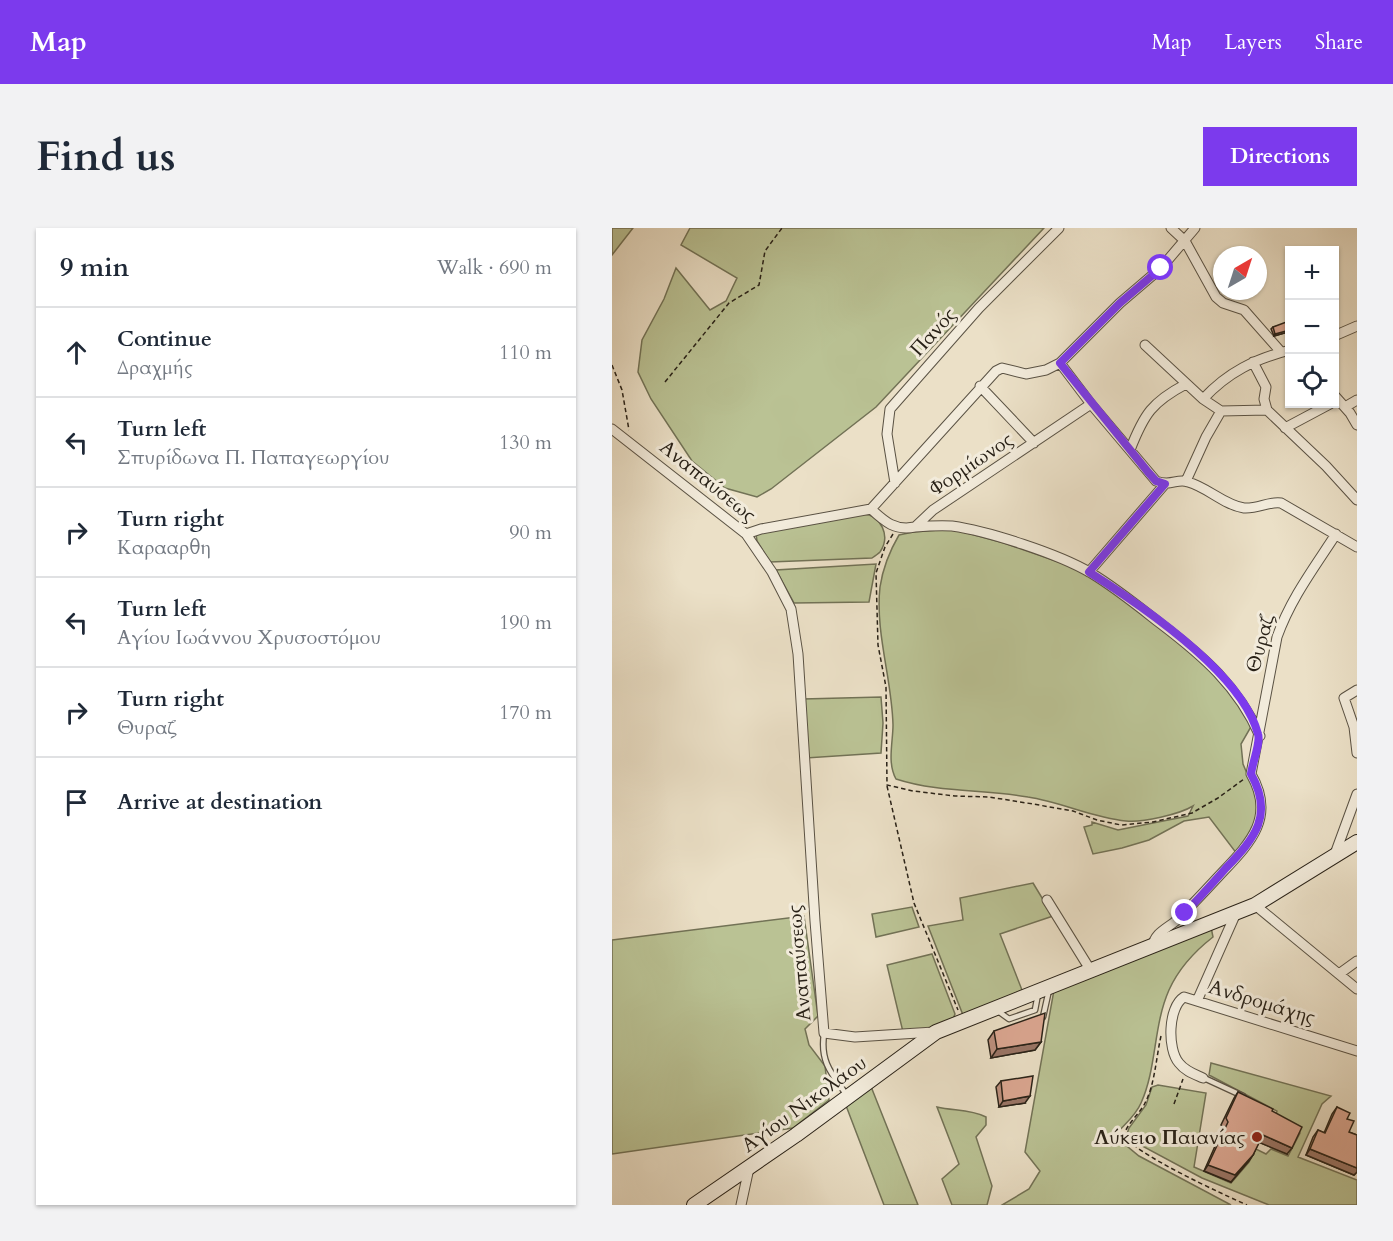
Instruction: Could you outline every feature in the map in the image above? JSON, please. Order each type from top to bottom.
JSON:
[{"type":"street","name":"Πανός","points":[[895,483],[887,434],[890,409],[979,308],[1059,228]]},
{"type":"street","points":[[1171,228],[1185,241],[1216,297],[1223,303],[1244,310],[1285,351],[1252,362],[1229,375],[1203,399]]},
{"type":"street","points":[[746,534],[761,529],[871,509],[996,371],[1002,368],[1026,374],[1046,370],[1060,363],[1120,303],[1161,268],[1195,228]]},
{"type":"street","points":[[1339,334],[1357,326]]},
{"type":"street","points":[[1145,345],[1203,399],[1221,411],[1267,410]]},
{"type":"street","points":[[1252,362],[1266,387],[1264,399],[1267,410],[1357,500]]},
{"type":"street","points":[[1060,363],[1091,404],[1152,476],[1165,484],[1186,481],[1241,507],[1255,508],[1274,502],[1281,503],[1357,547]]},
{"type":"street","points":[[1130,450],[1145,416],[1158,400],[1186,384]]},
{"type":"street","points":[[980,386],[1034,443]]},
{"type":"street","points":[[1345,407],[1357,400]]},
{"type":"street","points":[[1339,403],[1345,407],[1357,425]]},
{"type":"street","name":"Φορμίωνος","points":[[915,527],[933,510],[1091,404]]},
{"type":"street","points":[[1285,428],[1320,408]]},
{"type":"street","points":[[1186,481],[1221,411]]},
{"type":"street","name":"Αναπαύσεως","points":[[612,429],[746,534],[772,572],[791,609],[798,654],[824,1033],[855,1037],[936,1032],[1255,905],[1357,842]]},
{"type":"street","points":[[1089,572],[1165,484]]},
{"type":"street","points":[[871,509],[886,523],[897,528],[954,527],[988,534],[1046,553],[1089,572],[1131,601],[1207,662],[1231,686],[1250,715],[1260,736]]},
{"type":"street","name":"Θυραζ","points":[[1251,774],[1272,663],[1283,620],[1300,587],[1336,534]]},
{"type":"street","points":[[1357,690],[1344,698],[1354,727],[1357,753]]},
{"type":"street","points":[[1153,946],[1157,935],[1185,913],[1254,837],[1262,801],[1260,789],[1251,774]]},
{"type":"street","points":[[1335,854],[1357,794]]},
{"type":"street","points":[[1047,900],[1090,971]]},
{"type":"street","points":[[1255,905],[1357,988]]},
{"type":"street","points":[[1197,1001],[1236,913]]},
{"type":"street","points":[[1340,974],[1357,961]]},
{"type":"street","name":"Ανδρομάχης","points":[[1187,1070],[1179,1063],[1171,1044],[1174,1010],[1176,1004],[1184,997],[1357,1051]]},
{"type":"street","name":"Αγίου Νικολάου","points":[[694,1205],[749,1168],[936,1032]]},
{"type":"street","points":[[1187,1070],[1203,1078]]},
{"type":"street","points":[[741,1205],[749,1168]]},
{"type":"lane","points":[[1042,1021],[1044,989]]},
{"type":"lane","points":[[824,1033],[822,1049],[824,1056],[832,1074],[848,1096]]},
{"type":"lane","points":[[1203,1078],[1251,1100]]},
{"type":"path","points":[[665,382],[729,303],[759,285],[765,251],[782,228]]},
{"type":"path","points":[[612,365],[622,390],[632,445]]},
{"type":"path","points":[[897,528],[885,547],[876,573],[878,645],[886,687],[887,785],[914,903],[963,1021]]},
{"type":"path","points":[[887,785],[913,791],[989,797],[1034,804],[1121,825],[1153,822],[1192,813],[1218,798],[1251,774]]},
{"type":"path","points":[[1161,1037],[1146,1101],[1127,1127],[1126,1140],[1184,1175],[1247,1205]]},
{"type":"path","points":[[1173,1104],[1187,1070]]},
{"type":"green space","points":[[612,228],[633,228],[612,255]]},
{"type":"green space","points":[[690,228],[1044,228],[876,407],[771,489],[757,497],[725,488],[692,461],[651,399],[638,372],[642,340],[664,299],[676,268],[710,310],[726,301],[737,278],[681,245]]},
{"type":"green space","points":[[863,514],[875,518],[884,533],[883,546],[880,552],[872,558],[770,562],[757,541],[756,534]]},
{"type":"green space","points":[[952,529],[1004,543],[1076,568],[1110,589],[1192,652],[1229,688],[1252,725],[1241,744],[1243,764],[1257,797],[1256,822],[1237,854],[1209,817],[1184,821],[1149,840],[1093,854],[1084,827],[1092,825],[1092,822],[1118,830],[1188,816],[1193,806],[1161,817],[1126,821],[1101,817],[1028,797],[929,787],[896,779],[891,759],[892,708],[880,622],[881,580],[892,547],[899,535]]},
{"type":"green space","points":[[876,564],[869,602],[794,603],[776,570]]},
{"type":"green space","points":[[881,697],[883,723],[881,753],[806,758],[803,699]]},
{"type":"green space","points":[[1033,883],[1053,916],[1000,934],[1022,990],[963,1015],[928,926],[963,920],[960,898]]},
{"type":"green space","points":[[912,907],[919,927],[876,937],[872,914]]},
{"type":"green space","points":[[804,916],[818,1016],[805,1029],[809,1045],[825,1066],[829,1100],[793,1128],[612,1154],[612,940]]},
{"type":"green space","points":[[1211,927],[1213,937],[1188,961],[1169,990],[1160,1018],[1146,1090],[1131,1119],[1118,1132],[1122,1142],[1139,1156],[1231,1205],[1002,1205],[1029,1189],[1040,1171],[1025,1152],[1054,990]]},
{"type":"green space","points":[[932,954],[955,1014],[953,1019],[937,1028],[903,1032],[887,965]]},
{"type":"green space","points":[[1211,1063],[1331,1096],[1322,1104],[1298,1157],[1357,1180],[1357,1205],[1269,1205],[1202,1178],[1131,1140],[1127,1134],[1129,1128],[1146,1105],[1152,1087],[1158,1085],[1206,1093],[1194,1167],[1231,1183],[1249,1162],[1256,1149],[1266,1154],[1271,1149],[1288,1156],[1300,1133],[1274,1120],[1277,1111],[1209,1075]]},
{"type":"green space","points":[[870,1084],[918,1205],[884,1205],[845,1103]]},
{"type":"green space","points":[[937,1107],[968,1111],[986,1117],[986,1125],[976,1137],[992,1186],[987,1205],[952,1205],[942,1179],[959,1164]]},
{"type":"building","points":[[1285,322],[1285,331],[1275,334],[1273,327]]},
{"type":"building","points":[[1045,1013],[1041,1042],[997,1049],[994,1031]]},
{"type":"building","points":[[1033,1076],[1030,1096],[1003,1101],[1001,1081]]},
{"type":"building","name":"Λύκειο Παιανίας","points":[[1238,1092],[1273,1109],[1272,1111],[1302,1127],[1292,1148],[1263,1135],[1253,1155],[1235,1175],[1208,1165],[1228,1122],[1226,1118]]},
{"type":"building","points":[[1337,1107],[1350,1113],[1347,1119],[1354,1121],[1349,1132],[1357,1135],[1357,1168],[1310,1149],[1318,1130],[1325,1133]]},
{"type":"place","name":"Λύκειο Παιανίας","points":[[1257,1137]]},
{"type":"route","points":[[1161,268],[1120,303],[1060,363],[1148,472],[1156,481],[1165,484],[1089,572],[1115,588],[1207,662],[1231,686],[1250,715],[1260,736],[1251,774],[1260,789],[1262,801],[1254,837],[1185,913]]}]
